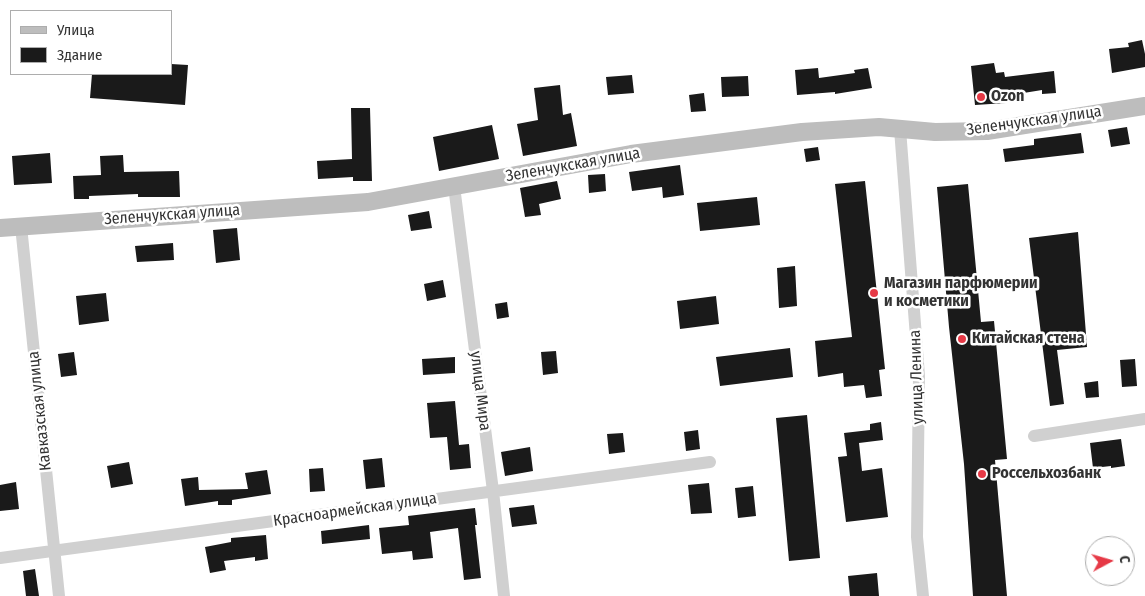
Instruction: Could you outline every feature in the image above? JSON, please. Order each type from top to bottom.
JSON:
[{"type":"street","name":"Зеленчукская улица","points":[[0,228],[368,202],[631,154],[802,132],[879,126],[935,132],[987,131],[1145,106]]},
{"type":"street","name":"улица Ленина","points":[[900,129],[919,376],[917,537],[923,596]]},
{"type":"street","name":"улица Мира","points":[[454,186],[493,491],[504,596]]},
{"type":"street","name":"Кавказская улица","points":[[21,226],[59,596]]},
{"type":"street","points":[[1034,436],[1145,419]]},
{"type":"street","name":"Красноармейская улица","points":[[0,558],[710,462]]},
{"type":"building","points":[[1142,40],[1145,67],[1112,73],[1109,49],[1129,47],[1128,43]]},
{"type":"building","points":[[994,63],[996,73],[1004,72],[1005,77],[1054,71],[1056,93],[1042,94],[1042,90],[1005,96],[1006,103],[975,105],[971,66]]},
{"type":"building","points":[[172,64],[188,65],[185,105],[90,98],[92,75],[172,75]]},
{"type":"building","points":[[818,68],[819,78],[855,73],[854,70],[868,68],[872,88],[835,94],[835,92],[797,95],[795,70]]},
{"type":"building","points":[[632,75],[634,93],[608,95],[606,77]]},
{"type":"building","points":[[748,76],[749,96],[722,97],[721,77]]},
{"type":"building","points":[[560,85],[563,115],[571,113],[577,146],[523,156],[517,124],[538,120],[534,88]]},
{"type":"building","points":[[704,93],[706,111],[691,112],[689,95]]},
{"type":"building","points":[[351,108],[370,108],[372,181],[353,181],[353,177],[318,179],[317,161],[352,159]]},
{"type":"building","points":[[492,125],[499,159],[439,171],[433,137]]},
{"type":"building","points":[[1127,127],[1130,144],[1111,147],[1108,130]]},
{"type":"building","points":[[1081,133],[1084,153],[1005,162],[1003,149],[1034,145],[1034,139]]},
{"type":"building","points":[[818,147],[820,160],[806,162],[804,149]]},
{"type":"building","points":[[50,153],[52,183],[14,185],[12,156]]},
{"type":"building","points":[[123,155],[124,172],[179,171],[180,197],[138,197],[138,194],[89,196],[89,199],[74,199],[73,176],[101,175],[100,156]]},
{"type":"building","points":[[680,165],[684,195],[663,198],[662,187],[632,191],[629,172]]},
{"type":"building","points":[[605,174],[606,191],[589,193],[588,175]]},
{"type":"building","points":[[557,181],[561,199],[539,204],[541,215],[525,217],[520,188]]},
{"type":"building","points":[[865,181],[885,369],[879,370],[882,396],[866,398],[864,385],[844,387],[843,373],[818,377],[815,341],[852,337],[835,184]]},
{"type":"building","points":[[968,184],[981,322],[994,321],[1007,459],[995,460],[1007,596],[973,596],[964,464],[949,327],[937,187]]},
{"type":"building","points":[[757,197],[760,225],[700,231],[697,203]]},
{"type":"building","points":[[429,211],[432,228],[411,231],[408,215]]},
{"type":"building","points":[[237,228],[240,260],[216,263],[213,230]]},
{"type":"building","points":[[1078,232],[1087,347],[1057,350],[1064,404],[1050,406],[1029,238]]},
{"type":"building","points":[[173,243],[174,260],[137,262],[135,246]]},
{"type":"building","points":[[795,266],[797,306],[779,308],[777,268]]},
{"type":"building","points":[[443,280],[446,297],[427,301],[424,284]]},
{"type":"building","points":[[106,293],[109,321],[79,325],[76,296]]},
{"type":"building","points":[[716,296],[719,324],[680,329],[677,301]]},
{"type":"building","points":[[507,302],[509,317],[497,319],[495,304]]},
{"type":"building","points":[[790,348],[793,377],[720,386],[716,357]]},
{"type":"building","points":[[556,351],[558,373],[543,375],[541,352]]},
{"type":"building","points":[[74,352],[77,375],[61,377],[58,354]]},
{"type":"building","points":[[455,357],[455,373],[423,375],[422,359]]},
{"type":"building","points":[[1135,359],[1137,386],[1122,387],[1120,360]]},
{"type":"building","points":[[1098,381],[1099,397],[1086,398],[1084,383]]},
{"type":"building","points":[[455,401],[459,445],[469,444],[471,468],[450,470],[447,437],[430,438],[427,403]]},
{"type":"building","points":[[807,415],[820,558],[789,561],[776,418]]},
{"type":"building","points":[[881,422],[883,440],[859,443],[862,471],[882,468],[888,517],[846,522],[838,457],[847,456],[844,433],[870,430],[870,424]]},
{"type":"building","points":[[698,430],[700,449],[686,451],[684,432]]},
{"type":"building","points":[[623,433],[625,452],[609,454],[607,434]]},
{"type":"building","points":[[1121,439],[1125,466],[1093,468],[1090,443]]},
{"type":"building","points":[[530,447],[533,471],[505,476],[501,452]]},
{"type":"building","points":[[382,458],[385,487],[366,489],[363,460]]},
{"type":"building","points":[[129,462],[133,484],[111,488],[107,466]]},
{"type":"building","points":[[323,468],[325,491],[310,492],[309,469]]},
{"type":"building","points":[[267,470],[271,494],[232,500],[232,505],[218,505],[218,501],[185,506],[181,479],[198,477],[199,490],[248,489],[245,473]]},
{"type":"building","points":[[16,482],[19,509],[0,511],[0,485]]},
{"type":"building","points":[[709,483],[712,513],[691,514],[688,485]]},
{"type":"building","points":[[753,486],[756,516],[738,518],[735,488]]},
{"type":"building","points":[[534,505],[537,524],[512,527],[509,508]]},
{"type":"building","points":[[475,508],[481,578],[464,580],[458,528],[430,532],[433,558],[413,560],[412,551],[382,554],[379,528],[409,525],[408,516]]},
{"type":"building","points":[[369,525],[370,539],[322,544],[321,531]]},
{"type":"building","points":[[266,535],[268,559],[255,561],[255,557],[224,561],[226,570],[210,573],[205,547],[231,542],[231,538]]},
{"type":"building","points":[[35,569],[39,596],[26,596],[23,571]]},
{"type":"building","points":[[877,573],[879,596],[850,596],[848,576]]},
{"type":"place","name":"Ozon","points":[[981,97]]},
{"type":"place","name":"Магазин парфюмерии и косметики","points":[[874,293]]},
{"type":"place","name":"Китайская стена","points":[[962,339]]},
{"type":"place","name":"Россельхозбанк","points":[[982,474]]}]
